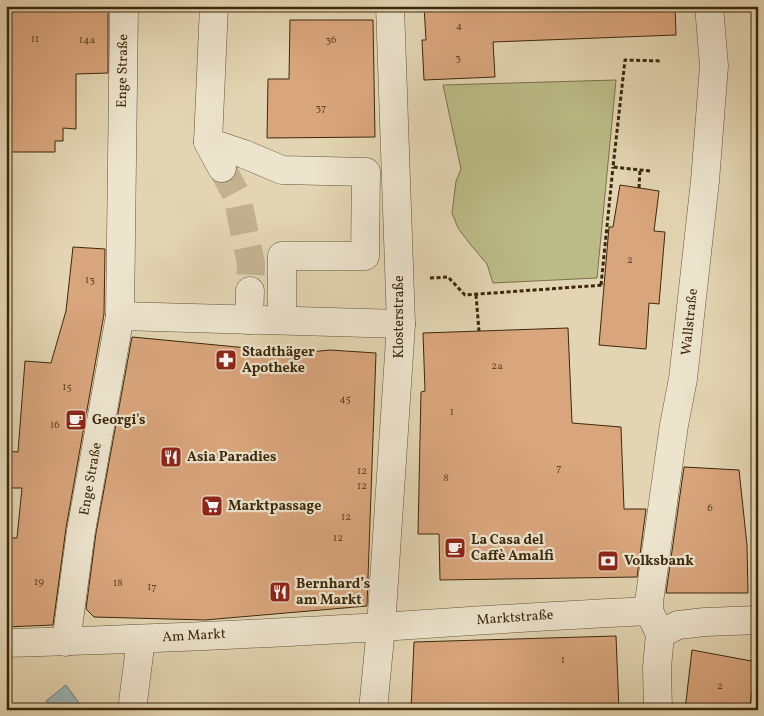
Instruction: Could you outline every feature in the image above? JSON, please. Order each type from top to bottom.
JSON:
[{"type":"street","name":"Enge Straße","points":[[66,642],[81,531],[120,316],[124,6]]},
{"type":"street","points":[[214,6],[208,142],[222,168]]},
{"type":"street","name":"Klosterstraße","points":[[373,710],[381,626],[401,324],[390,6]]},
{"type":"street","name":"Wallstraße","points":[[658,710],[655,623],[674,425],[683,379],[705,181],[714,66],[709,6]]},
{"type":"street","points":[[208,142],[244,154],[282,170],[366,172],[365,256],[282,256],[282,320]]},
{"type":"street","points":[[249,320],[250,291]]},
{"type":"street","points":[[120,316],[401,324]]},
{"type":"street","name":"Marktstraße","points":[[381,626],[534,616],[678,625],[758,620]]},
{"type":"street","name":"Am Markt","points":[[6,644],[381,626]]},
{"type":"street","points":[[132,710],[141,639]]},
{"type":"path","points":[[400,277],[448,277],[465,295],[602,285],[625,60],[661,62]]},
{"type":"path","points":[[614,167],[650,171]]},
{"type":"path","points":[[639,188],[640,170]]},
{"type":"path","points":[[476,295],[479,331]]},
{"type":"green space","points":[[616,80],[597,278],[493,283],[487,264],[458,228],[452,213],[456,181],[461,169],[443,85]]},
{"type":"water","points":[[66,685],[82,707],[78,710],[53,710],[46,701]]},
{"type":"building","points":[[6,6],[108,6],[108,73],[76,74],[76,129],[63,128],[63,141],[55,141],[55,152],[6,152]]},
{"type":"building","points":[[424,6],[675,6],[676,35],[493,42],[495,77],[424,80],[422,40],[426,40]]},
{"type":"building","points":[[290,20],[373,20],[375,137],[267,138],[268,79],[289,79]]},
{"type":"building","points":[[620,185],[659,191],[654,231],[665,232],[659,304],[649,303],[646,349],[599,345],[609,227],[613,227]]},
{"type":"building","points":[[73,247],[105,249],[104,314],[66,528],[53,625],[6,627],[6,538],[17,538],[22,488],[6,488],[6,451],[18,452],[25,361],[51,363],[66,311]]},
{"type":"building","points":[[568,328],[572,423],[621,427],[624,509],[646,509],[637,577],[440,580],[439,534],[418,534],[421,392],[425,391],[423,333]]},
{"type":"building","points":[[132,337],[300,353],[330,350],[376,353],[367,606],[205,620],[94,617],[86,609],[96,533]]},
{"type":"building","points":[[684,467],[739,470],[747,545],[748,593],[666,593]]},
{"type":"building","points":[[616,636],[619,710],[411,710],[414,642]]},
{"type":"building","points":[[692,650],[757,662],[749,710],[685,710]]},
{"type":"tunnel","points":[[222,168],[237,196],[251,264],[250,291]]},
{"type":"place","name":"Stadthäger Apotheke","points":[[226,360]]},
{"type":"place","name":"Georgi's","points":[[76,420]]},
{"type":"place","name":"Asia Paradies","points":[[171,457]]},
{"type":"place","name":"Marktpassage","points":[[212,506]]},
{"type":"place","name":"La Casa del Caffè Amalfi","points":[[455,548]]},
{"type":"place","name":"Volksbank","points":[[608,561]]},
{"type":"place","name":"Bernhard’s am Markt","points":[[280,592]]}]
